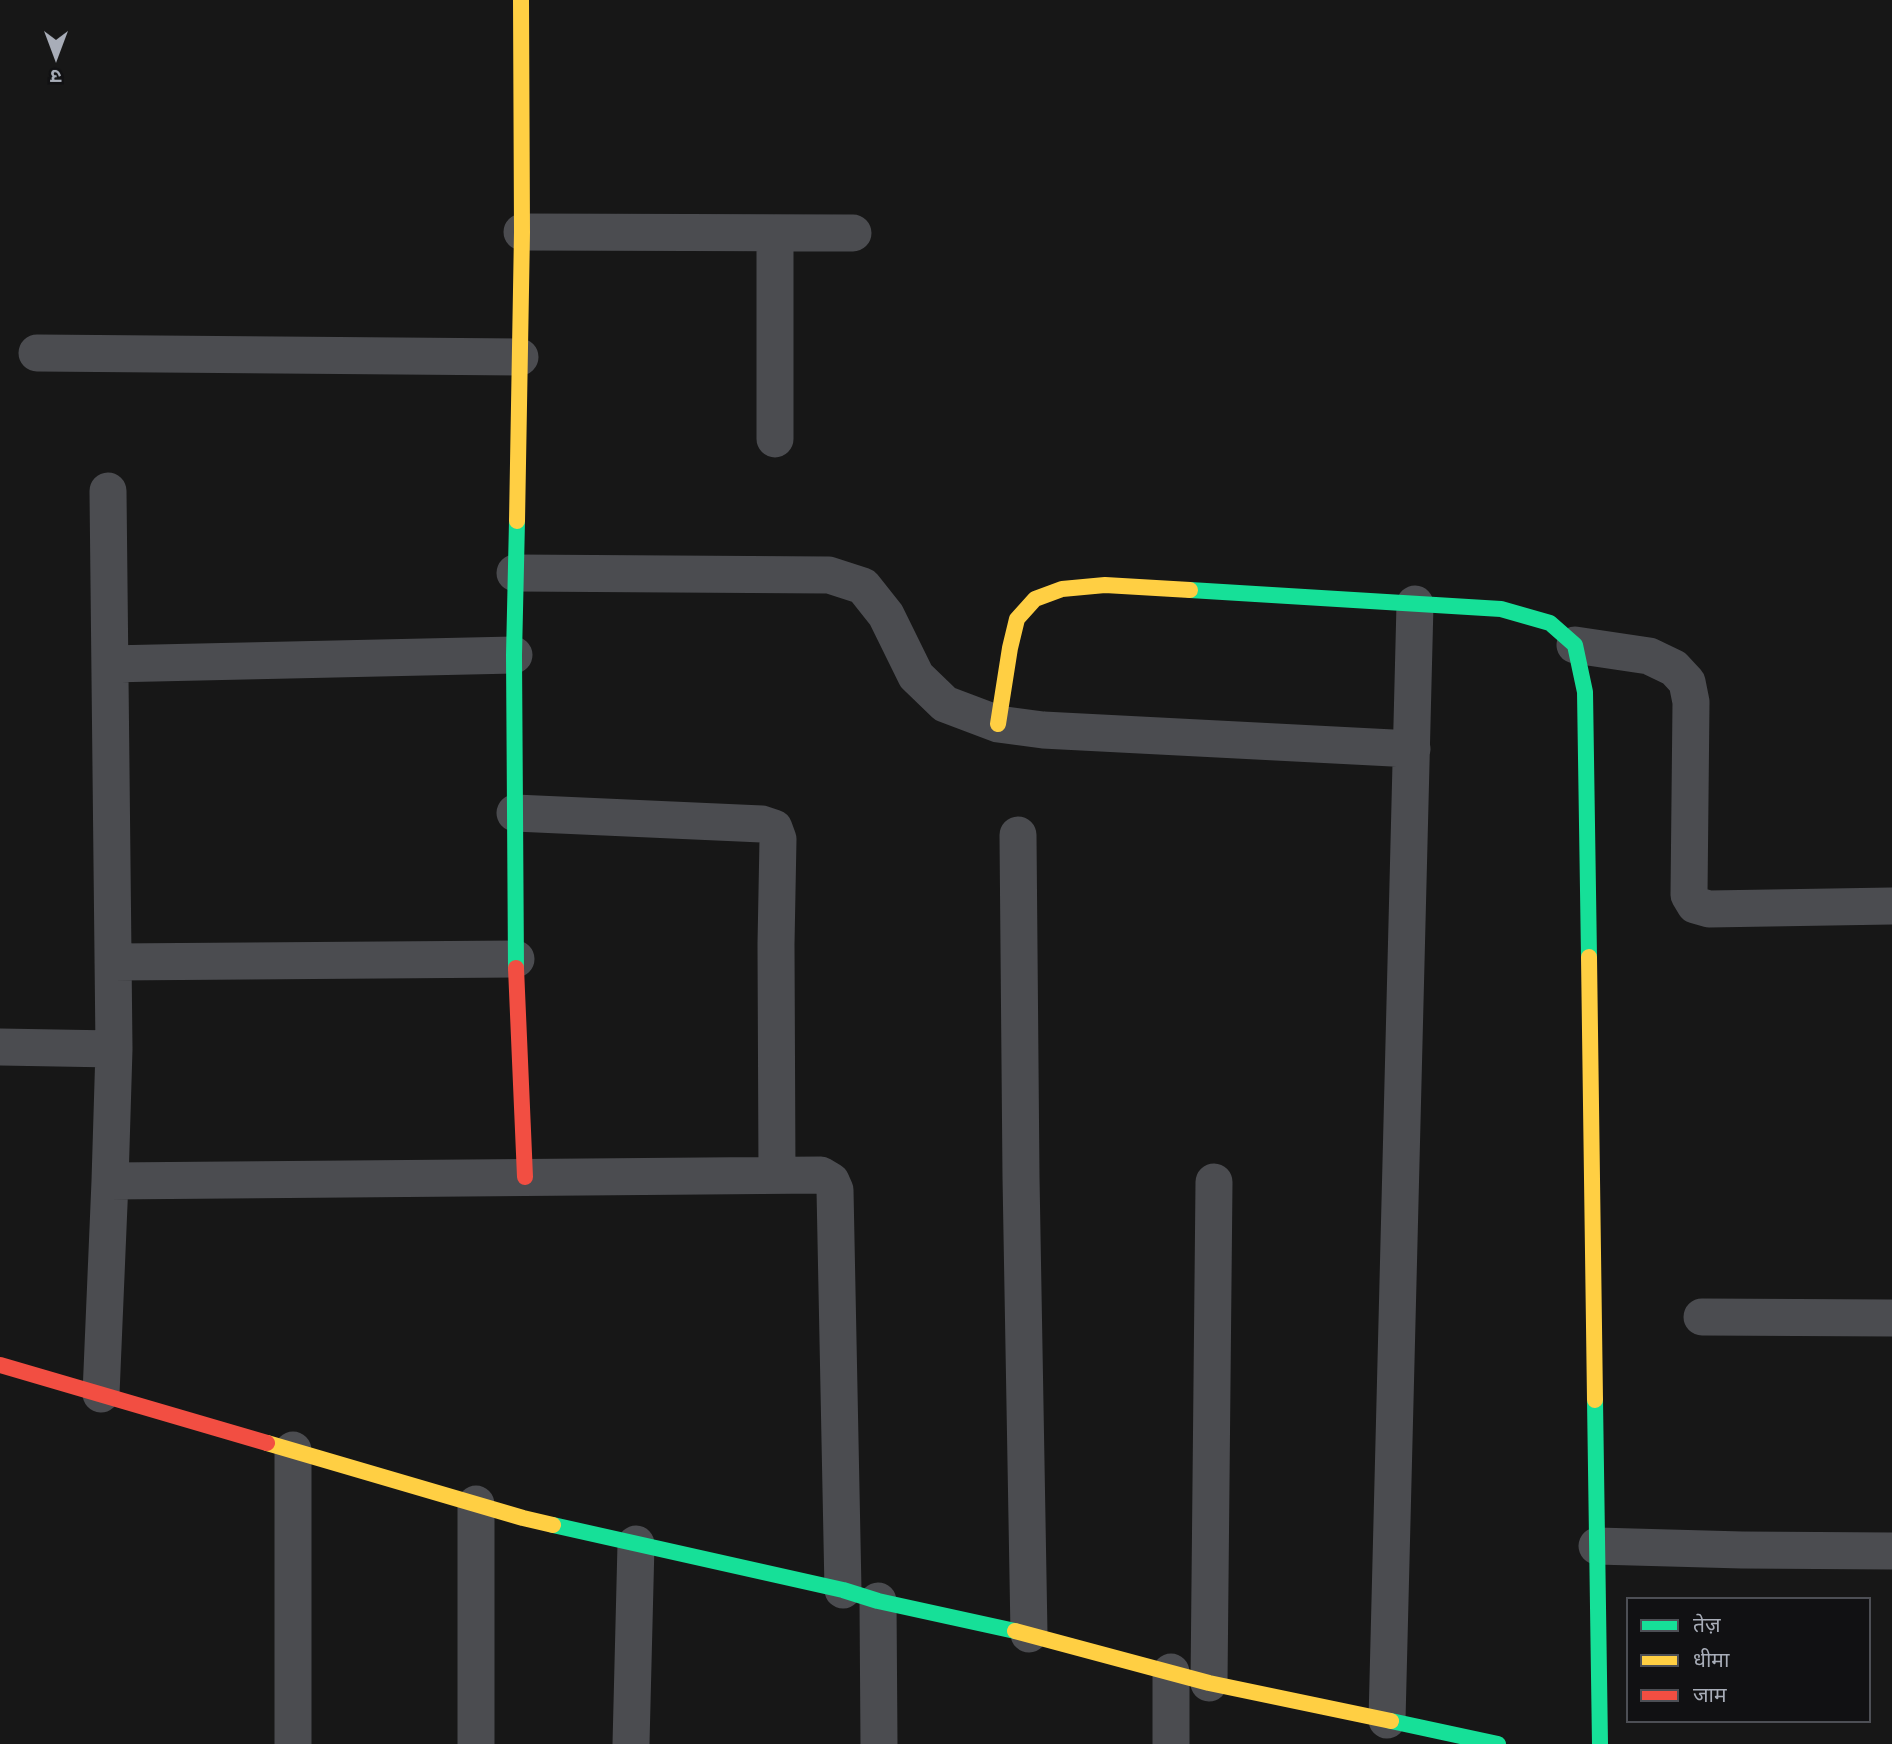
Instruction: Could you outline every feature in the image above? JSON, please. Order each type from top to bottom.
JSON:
[{"type":"street","points":[[521,0],[522,232],[514,655],[516,959],[525,1177]]},
{"type":"street","points":[[522,232],[853,233]]},
{"type":"street","points":[[775,233],[775,439]]},
{"type":"street","points":[[37,353],[520,357]]},
{"type":"street","points":[[101,1394],[114,1049],[108,491]]},
{"type":"street","points":[[516,573],[829,575],[863,586],[886,615],[916,676],[945,704],[998,724],[1056,730],[1412,750]]},
{"type":"street","points":[[998,724],[1017,619],[1035,599],[1062,589],[1105,585],[1501,610],[1550,623],[1575,645],[1649,656],[1674,668],[1687,682],[1691,702],[1689,895],[1695,905],[1709,909],[1892,906]]},
{"type":"street","points":[[1387,1720],[1415,604]]},
{"type":"street","points":[[1575,645],[1586,692],[1600,1744]]},
{"type":"street","points":[[110,664],[514,655]]},
{"type":"street","points":[[515,813],[762,824],[774,828],[778,839],[777,1175]]},
{"type":"street","points":[[1018,835],[1029,1634]]},
{"type":"street","points":[[113,962],[516,959]]},
{"type":"street","points":[[0,1047],[114,1049]]},
{"type":"street","points":[[110,1181],[821,1175],[831,1181],[835,1190],[843,1590]]},
{"type":"street","points":[[1209,1683],[1214,1182]]},
{"type":"street","points":[[1702,1317],[1892,1318]]},
{"type":"street","points":[[0,1365],[523,1518],[1029,1634],[1209,1683],[1489,1743]]},
{"type":"street","points":[[293,1450],[293,1744]]},
{"type":"street","points":[[476,1504],[476,1744]]},
{"type":"street","points":[[631,1744],[636,1544]]},
{"type":"street","points":[[1597,1546],[1892,1551]]},
{"type":"street","points":[[878,1601],[879,1744]]},
{"type":"street","points":[[1171,1672],[1171,1744]]},
{"type":"traffic: fast","points":[[516,968],[514,655],[517,521]]},
{"type":"traffic: fast","points":[[1190,590],[1501,609],[1550,623],[1575,645],[1585,692],[1589,957]]},
{"type":"traffic: fast","points":[[1595,1400],[1600,1744]]},
{"type":"traffic: fast","points":[[553,1525],[1015,1631]]},
{"type":"traffic: fast","points":[[1391,1721],[1498,1744]]},
{"type":"traffic: slow","points":[[517,521],[522,232],[521,0]]},
{"type":"traffic: slow","points":[[998,724],[1017,619],[1035,599],[1062,589],[1105,585],[1190,590]]},
{"type":"traffic: slow","points":[[1589,957],[1595,1400]]},
{"type":"traffic: slow","points":[[267,1443],[553,1525]]},
{"type":"traffic: slow","points":[[1015,1631],[1209,1683],[1391,1721]]},
{"type":"traffic: jam","points":[[516,968],[525,1177]]},
{"type":"traffic: jam","points":[[0,1365],[267,1443]]}]
